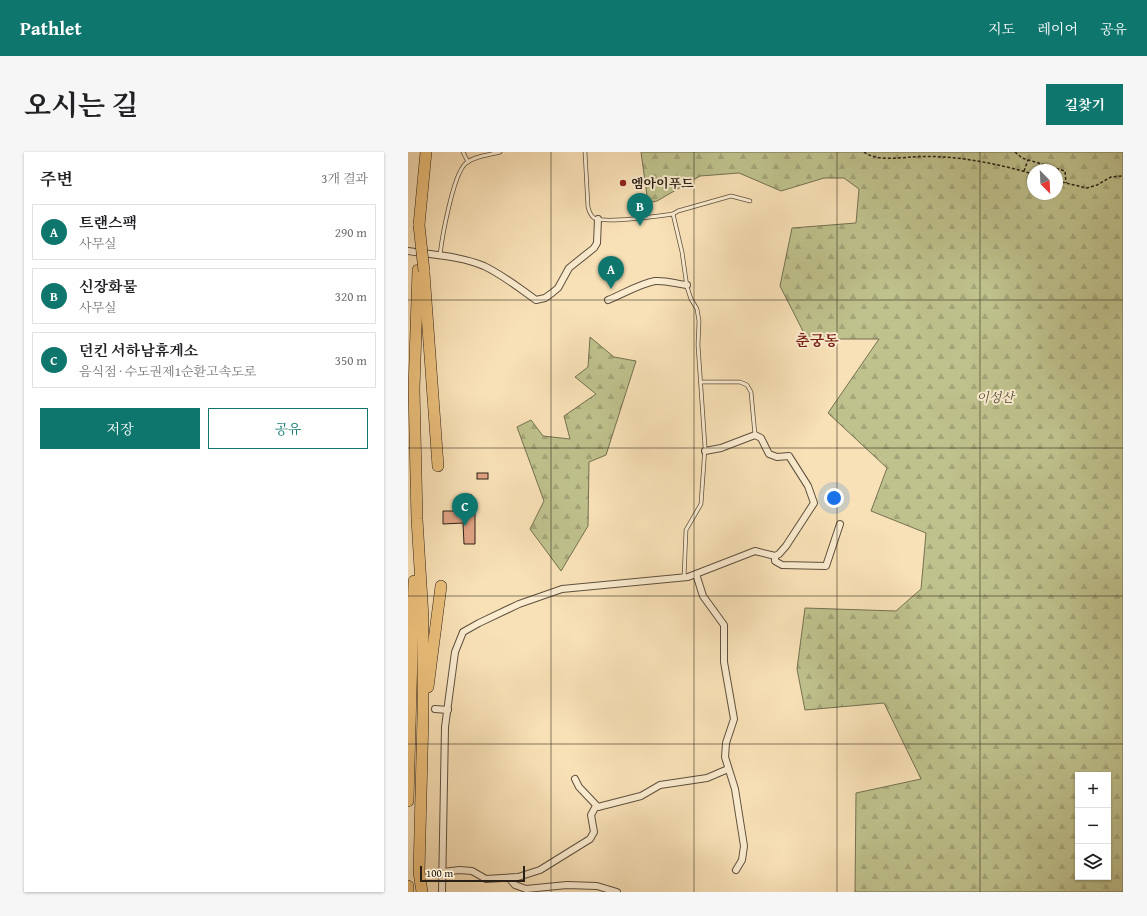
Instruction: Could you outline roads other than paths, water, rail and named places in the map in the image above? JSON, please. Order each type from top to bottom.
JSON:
[{"type":"highway","points":[[426,152],[419,225],[421,270],[438,466]]},
{"type":"highway","points":[[421,270],[414,389],[417,519],[422,618],[423,715],[420,872],[422,892]]},
{"type":"highway","points":[[408,801],[412,620],[417,519]]},
{"type":"highway","points":[[423,715],[432,665],[441,586]]},
{"type":"highway","points":[[408,886],[408,892]]},
{"type":"street","points":[[408,251],[440,256],[483,266],[507,279],[536,300],[545,298],[558,288],[569,268],[594,248],[597,243],[598,219]]},
{"type":"street","points":[[608,300],[642,285],[656,281],[687,285]]},
{"type":"street","points":[[442,892],[445,728],[459,640],[463,632],[518,604],[562,589],[684,578],[755,551],[775,556],[779,554],[786,546],[814,504],[808,486],[789,456],[769,454],[761,438],[755,435],[721,448],[704,451]]},
{"type":"street","points":[[775,556],[776,561],[782,565],[826,566],[840,524]]},
{"type":"street","points":[[696,574],[703,596],[724,625],[724,662],[734,719],[726,743],[725,757],[735,789],[744,846],[742,860],[736,870]]},
{"type":"street","points":[[434,709],[448,710]]},
{"type":"street","points":[[575,779],[579,787],[598,807],[615,804],[642,796],[660,785],[707,778],[728,769]]},
{"type":"street","points":[[442,872],[460,870],[472,871],[486,879],[518,877],[540,870],[590,839],[594,832],[591,815],[596,806]]},
{"type":"street","points":[[509,878],[515,885],[526,889],[567,885],[597,886],[617,892]]},
{"type":"lane","points":[[463,152],[468,162]]},
{"type":"lane","points":[[440,256],[442,236],[454,186],[465,164],[500,152]]},
{"type":"lane","points":[[585,152],[589,213],[598,219],[641,218],[673,214],[678,211],[731,196],[750,202]]},
{"type":"lane","points":[[673,214],[682,252],[687,285],[691,299],[697,309],[700,321],[698,345],[704,451],[702,504],[686,530],[684,578]]},
{"type":"lane","points":[[701,382],[740,382],[747,385],[751,392],[755,435]]},
{"type":"place","name":"엠아이푸드","points":[[623,183]]},
{"type":"place","name":"신장화물","points":[[640,226]]},
{"type":"place","name":"트랜스팩","points":[[611,289]]},
{"type":"place","name":"던킨 서하남휴게소","points":[[465,526]]},
{"type":"district","name":"춘궁동","points":[[817,341]]},
{"type":"park label","name":"이성산","points":[[995,397]]}]
